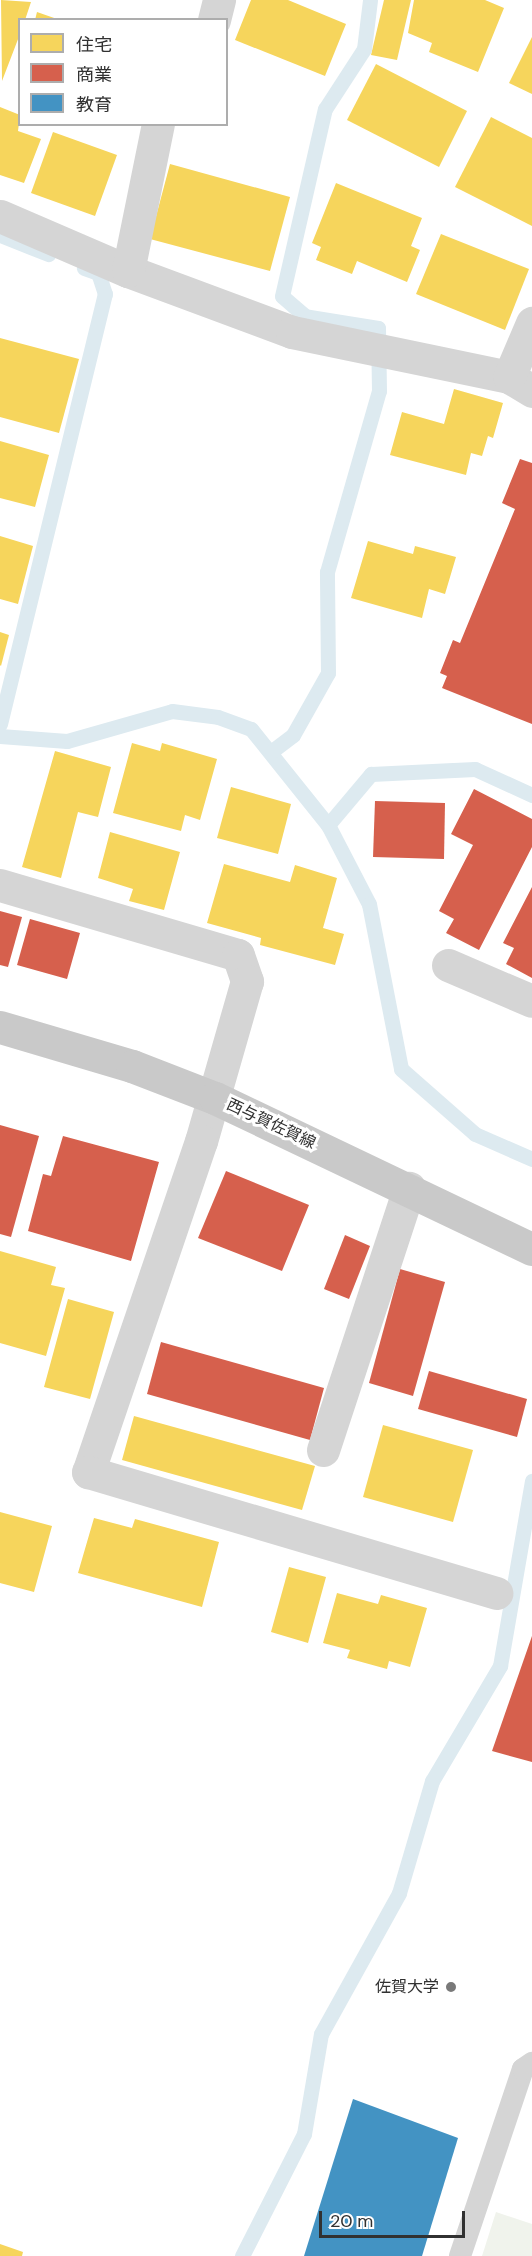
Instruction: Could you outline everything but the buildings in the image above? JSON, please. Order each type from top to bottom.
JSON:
[{"type":"main road","name":"西与賀佐賀線","points":[[0,1027],[132,1066],[215,1098],[409,1188],[532,1249]]},
{"type":"street","points":[[214,18],[219,0]]},
{"type":"street","points":[[128,272],[158,126]]},
{"type":"street","points":[[0,216],[128,272],[292,332],[521,384],[532,323]]},
{"type":"street","points":[[0,885],[238,955],[247,981],[215,1098],[88,1472],[496,1593]]},
{"type":"street","points":[[448,965],[532,1001]]},
{"type":"street","points":[[323,1450],[409,1188]]},
{"type":"lane","points":[[459,2256],[523,2069],[532,2063]]},
{"type":"shaded area","points":[[496,2212],[532,2224],[532,2256],[482,2256]]},
{"type":"waterway","points":[[272,751],[293,735],[328,673],[327,572],[379,391],[378,328],[305,316],[282,296],[325,109],[364,49],[370,0]]},
{"type":"waterway","points":[[0,235],[48,254]]},
{"type":"waterway","points":[[0,724],[105,294],[98,273],[84,268]]},
{"type":"waterway","points":[[0,736],[67,741],[172,711],[218,717],[251,729],[328,825],[369,904],[401,1069],[475,1134],[532,1159]]},
{"type":"waterway","points":[[328,825],[371,774],[475,769],[532,795]]},
{"type":"waterway","points":[[242,2256],[304,2134],[321,2034],[399,1893],[432,1781],[500,1666],[532,1481]]},
{"type":"place","name":"佐賀大学","points":[[451,1987]]}]
